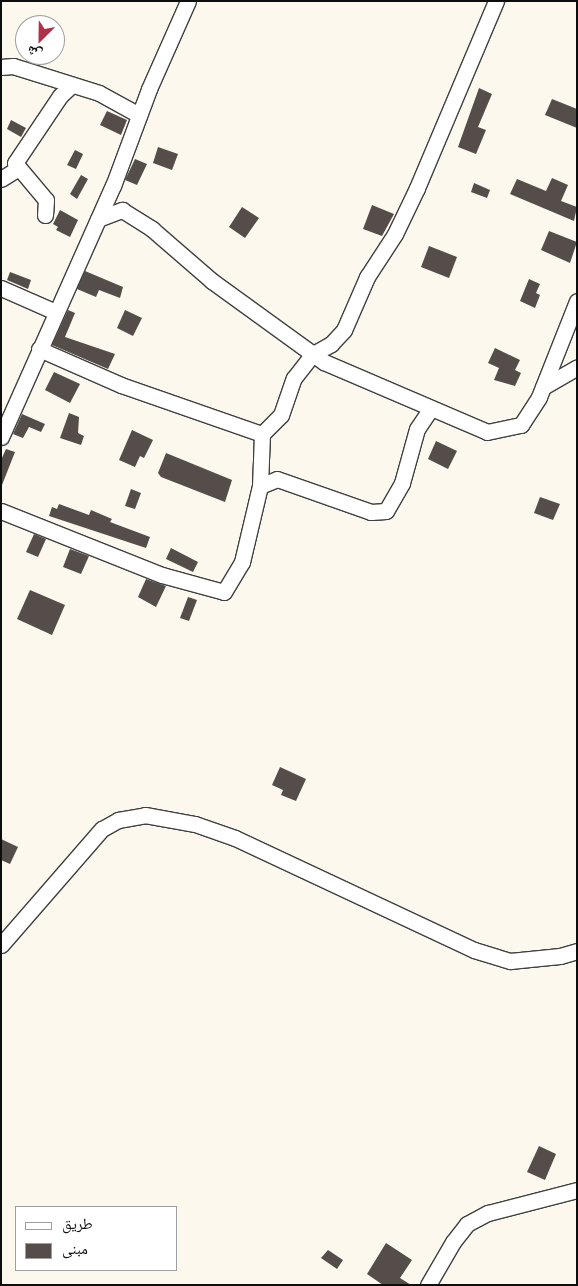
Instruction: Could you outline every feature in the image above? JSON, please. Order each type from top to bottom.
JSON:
[{"type":"street","points":[[1,437],[38,349],[114,186],[139,115],[188,1]]},
{"type":"street","points":[[1,511],[162,576],[224,592],[242,562],[260,486],[262,434],[280,415],[294,378],[313,354],[331,344],[344,330],[367,277],[396,234],[481,43],[496,1]]},
{"type":"street","points":[[1,67],[13,66],[99,93],[139,115]]},
{"type":"street","points":[[45,215],[46,200],[17,169],[15,163],[24,146],[60,96],[72,85]]},
{"type":"street","points":[[1,179],[17,169]]},
{"type":"street","points":[[114,186],[122,210],[152,229],[212,281],[324,362],[487,432],[521,425],[543,387],[577,301]]},
{"type":"street","points":[[98,219],[122,210]]},
{"type":"street","points":[[1,288],[56,312]]},
{"type":"street","points":[[38,349],[121,386],[262,434]]},
{"type":"street","points":[[543,387],[577,367]]},
{"type":"street","points":[[260,486],[277,480],[371,512],[386,511],[402,484],[417,430],[430,408]]},
{"type":"street","points":[[1,945],[102,829],[118,820],[145,815],[195,824],[235,838],[474,950],[510,961],[560,956],[577,951]]},
{"type":"street","points":[[428,1285],[453,1242],[468,1224],[488,1214],[577,1190]]},
{"type":"building","points":[[479,88],[492,94],[478,127],[486,130],[476,154],[458,147]]},
{"type":"building","points":[[552,99],[577,109],[577,128],[545,115]]},
{"type":"building","points":[[107,111],[127,120],[121,135],[100,125]]},
{"type":"building","points":[[11,120],[26,128],[21,137],[7,129]]},
{"type":"building","points":[[158,147],[178,154],[172,170],[153,163]]},
{"type":"building","points":[[75,150],[83,154],[76,169],[67,165]]},
{"type":"building","points":[[135,159],[147,164],[137,185],[125,180]]},
{"type":"building","points":[[81,175],[88,179],[77,199],[70,194]]},
{"type":"building","points":[[552,178],[568,185],[561,201],[577,207],[574,221],[510,194],[517,179],[546,191]]},
{"type":"building","points":[[474,183],[490,190],[487,198],[471,192]]},
{"type":"building","points":[[372,205],[394,214],[382,236],[363,229]]},
{"type":"building","points":[[242,207],[259,218],[245,238],[229,227]]},
{"type":"building","points":[[60,210],[78,220],[70,237],[56,230],[58,227],[53,224]]},
{"type":"building","points":[[549,231],[577,242],[570,263],[541,250]]},
{"type":"building","points":[[429,246],[457,257],[449,278],[421,267]]},
{"type":"building","points":[[85,271],[123,287],[120,298],[99,290],[96,297],[77,289]]},
{"type":"building","points":[[10,272],[31,280],[28,289],[7,280]]},
{"type":"building","points":[[529,279],[540,284],[536,293],[540,295],[535,308],[520,301]]},
{"type":"building","points":[[68,310],[75,313],[65,337],[115,354],[108,369],[52,345]]},
{"type":"building","points":[[125,310],[142,318],[133,336],[117,328]]},
{"type":"building","points":[[495,348],[520,360],[515,370],[521,373],[515,386],[494,380],[499,368],[488,363]]},
{"type":"building","points":[[54,372],[80,384],[70,403],[45,390]]},
{"type":"building","points":[[69,413],[79,417],[78,433],[84,436],[81,445],[60,438]]},
{"type":"building","points":[[22,414],[45,424],[41,432],[29,427],[23,438],[13,434]]},
{"type":"building","points":[[132,430],[153,440],[144,458],[140,456],[135,467],[119,460]]},
{"type":"building","points":[[436,441],[457,451],[448,469],[428,459]]},
{"type":"building","points":[[6,449],[15,452],[2,485],[1,460]]},
{"type":"building","points":[[166,453],[232,480],[225,502],[161,477],[158,473]]},
{"type":"building","points":[[131,489],[141,493],[135,509],[125,506]]},
{"type":"building","points":[[540,497],[560,504],[553,520],[534,513]]},
{"type":"building","points":[[59,504],[89,515],[91,510],[112,519],[110,522],[150,537],[146,548],[49,516],[52,507],[57,509]]},
{"type":"building","points":[[34,534],[46,539],[38,557],[26,552]]},
{"type":"building","points":[[171,548],[198,562],[193,572],[166,559]]},
{"type":"building","points":[[70,549],[89,556],[81,574],[63,567]]},
{"type":"building","points":[[146,579],[166,586],[156,607],[138,597]]},
{"type":"building","points":[[30,590],[65,605],[52,635],[17,619]]},
{"type":"building","points":[[188,597],[197,600],[189,621],[180,618]]},
{"type":"building","points":[[280,767],[306,779],[296,801],[281,795],[283,790],[272,785]]},
{"type":"building","points":[[1,839],[18,847],[10,864],[1,860]]},
{"type":"building","points":[[539,1146],[556,1154],[545,1180],[527,1172]]},
{"type":"building","points":[[386,1243],[412,1260],[400,1278],[411,1285],[383,1285],[367,1274]]},
{"type":"building","points":[[328,1250],[343,1260],[337,1269],[321,1258]]}]
